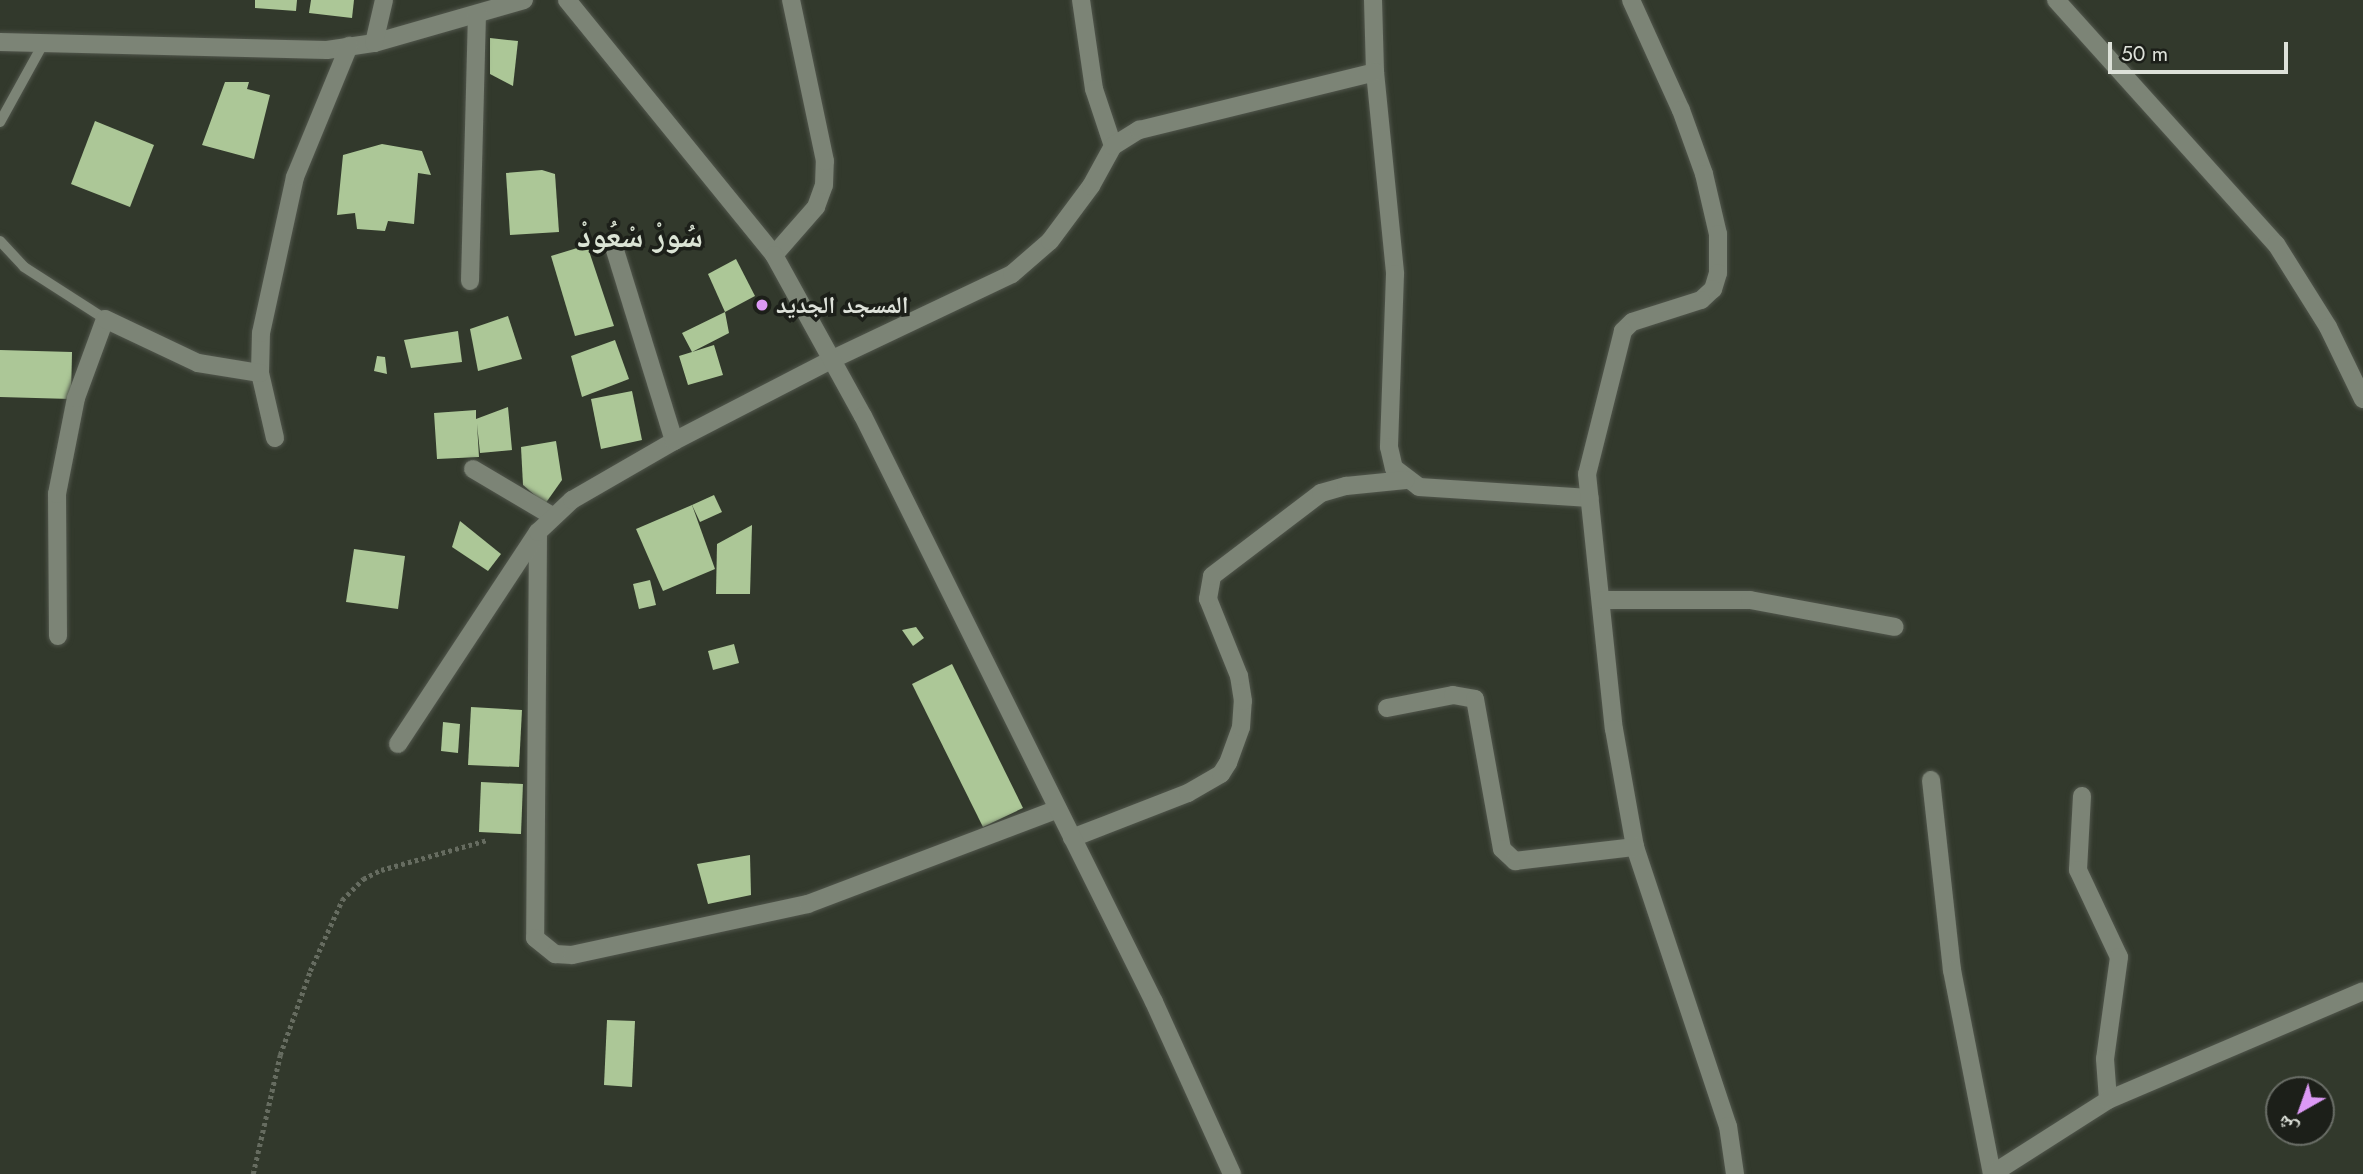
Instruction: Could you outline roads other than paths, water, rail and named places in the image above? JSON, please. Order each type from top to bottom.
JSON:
[{"type":"street","points":[[374,43],[384,0]]},
{"type":"street","points":[[0,42],[208,50],[349,46],[374,43],[524,0]]},
{"type":"street","points":[[567,0],[774,255],[832,359],[1058,809],[1232,1174]]},
{"type":"street","points":[[774,255],[816,206],[824,185],[825,161],[791,0]]},
{"type":"street","points":[[1082,0],[1094,89],[1114,146]]},
{"type":"street","points":[[1373,0],[1375,72],[1395,274],[1389,447],[1394,468],[1406,480],[1419,487],[1590,498]]},
{"type":"street","points":[[1630,0],[1681,110],[1704,174],[1718,234],[1718,273],[1713,289],[1701,300],[1632,322],[1623,331],[1587,474],[1614,729],[1635,847],[1728,1126],[1735,1174]]},
{"type":"street","points":[[2056,0],[2276,244],[2328,327],[2363,399]]},
{"type":"street","points":[[470,281],[477,14]]},
{"type":"street","points":[[275,438],[260,373],[261,333],[295,177],[349,46]]},
{"type":"street","points":[[398,744],[538,532],[552,516],[674,441],[832,359],[1012,274],[1034,258],[1091,186],[1114,146],[1139,130],[1375,72]]},
{"type":"street","points":[[614,247],[674,441]]},
{"type":"street","points":[[58,636],[57,494],[76,398],[105,319],[198,363],[260,373]]},
{"type":"street","points":[[473,470],[552,516]]},
{"type":"street","points":[[1072,838],[1188,793],[1221,774],[1228,763],[1241,727],[1242,701],[1239,676],[1208,599],[1212,576],[1321,493],[1406,480]]},
{"type":"street","points":[[538,532],[535,938],[555,954],[572,955],[808,904],[1058,809]]},
{"type":"street","points":[[1602,600],[1750,600],[1895,627]]},
{"type":"street","points":[[1387,708],[1453,695],[1475,699],[1502,849],[1515,861],[1635,847]]},
{"type":"street","points":[[1931,780],[1952,970],[1992,1174],[2108,1100],[2363,992]]},
{"type":"street","points":[[2082,796],[2078,870],[2119,957],[2105,1059],[2108,1100]]},
{"type":"lane","points":[[0,122],[43,44]]},
{"type":"lane","points":[[0,241],[24,267],[105,319]]},
{"type":"place","name":"المسجد الجديد","points":[[762,305]]},
{"type":"district","name":"سُورْ سْعُودْ","points":[[640,236]]}]
